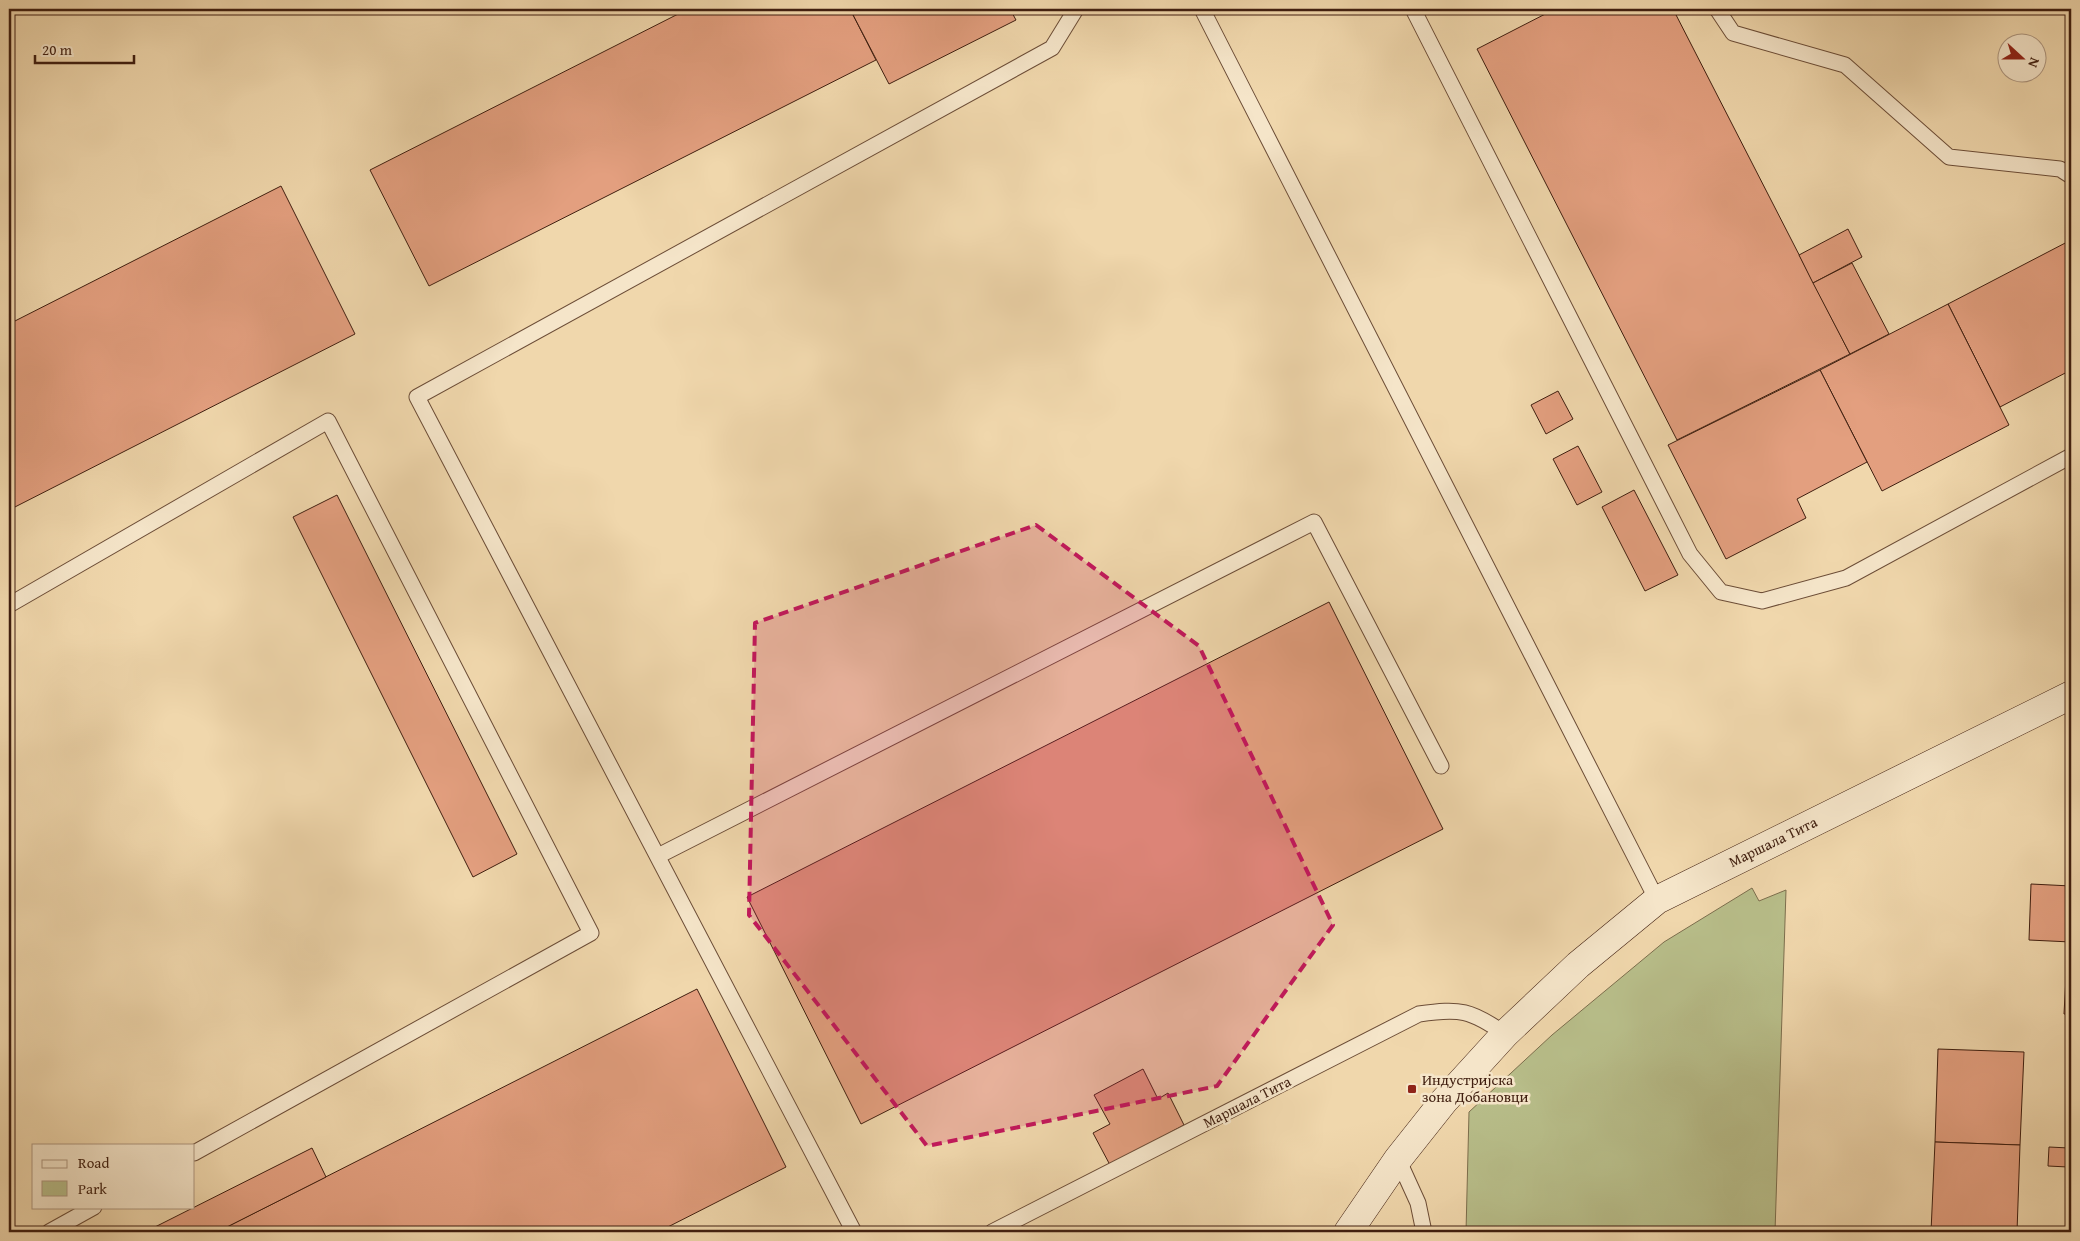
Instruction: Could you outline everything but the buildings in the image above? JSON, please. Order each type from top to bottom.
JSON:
[{"type":"main road","name":"Маршала Тита","points":[[1348,1232],[1398,1159],[1444,1101],[1505,1034],[1578,965],[1657,900],[2071,695]]},
{"type":"lane","points":[[854,1232],[417,397],[1052,48],[1076,9]]},
{"type":"lane","points":[[1202,9],[1657,900]]},
{"type":"lane","points":[[1413,9],[1690,554],[1721,592],[1762,601],[1846,578],[2071,456]]},
{"type":"lane","points":[[1717,9],[1733,33],[1845,65],[1949,157],[2060,169],[2071,176]]},
{"type":"lane","points":[[9,605],[328,421],[592,933],[195,1151]]},
{"type":"lane","points":[[658,856],[1314,522],[1440,766]]},
{"type":"lane","name":"Маршала Тита","points":[[992,1232],[1419,1014],[1450,1010],[1480,1016],[1505,1034]]},
{"type":"lane","points":[[1398,1159],[1418,1203],[1424,1232]]},
{"type":"lane","points":[[49,1232],[92,1208]]},
{"type":"highlighted area","points":[[1036,525],[1199,646],[1333,925],[1217,1086],[927,1146],[749,915],[755,623]]},
{"type":"green space","points":[[1752,888],[1759,901],[1786,890],[1775,1232],[1466,1232],[1469,1112],[1552,1035],[1664,942]]},
{"type":"place","name":"Индустријска зона Добановци","points":[[1412,1089]]}]
